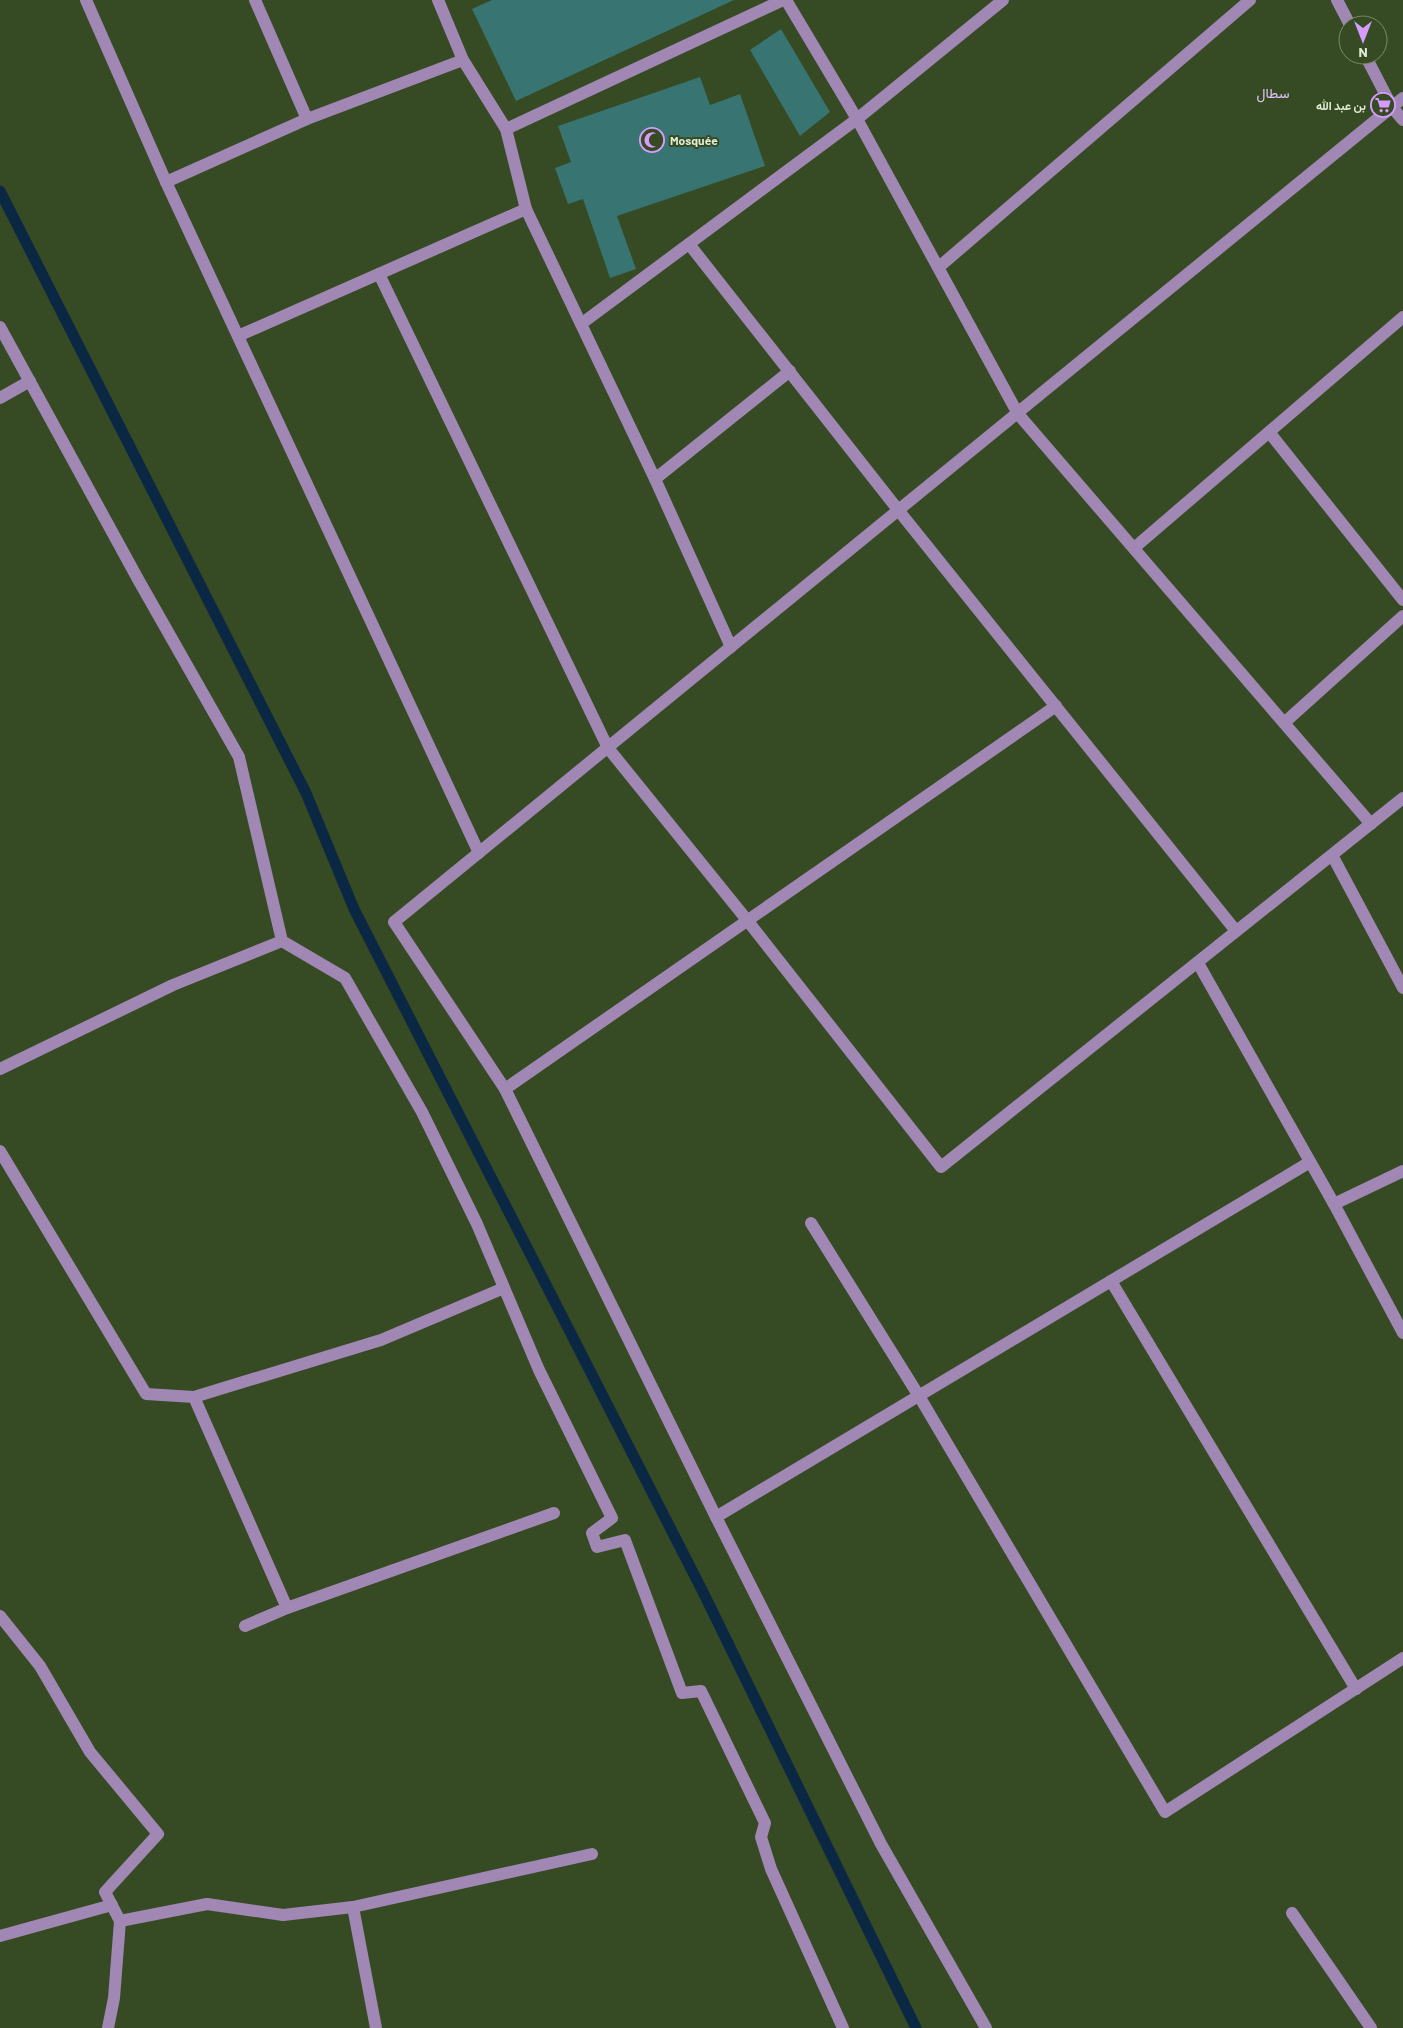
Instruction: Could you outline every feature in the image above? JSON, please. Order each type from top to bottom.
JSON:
[{"type":"street","points":[[86,0],[166,182],[479,853]]},
{"type":"street","points":[[254,0],[307,119]]},
{"type":"street","points":[[438,0],[463,60],[506,129],[526,209],[655,479],[732,647]]},
{"type":"street","points":[[506,129],[785,0],[856,119],[939,267],[1018,414],[1371,824]]},
{"type":"street","points":[[581,324],[856,119],[1004,0]]},
{"type":"street","points":[[939,267],[1250,0]]},
{"type":"street","points":[[1337,0],[1345,15]]},
{"type":"street","points":[[166,182],[307,119],[463,60]]},
{"type":"street","points":[[1370,65],[1392,107],[1403,120]]},
{"type":"street","points":[[986,2028],[881,1844],[716,1517],[505,1089],[394,922],[1403,98]]},
{"type":"street","points":[[238,336],[526,209]]},
{"type":"street","points":[[689,244],[898,511],[1236,931]]},
{"type":"street","points":[[379,274],[608,748],[747,920],[940,1167],[1403,798]]},
{"type":"street","points":[[1134,548],[1403,317]]},
{"type":"street","points":[[0,327],[139,581],[239,757],[282,941],[344,978],[422,1112],[477,1224],[539,1370],[612,1518],[592,1533],[597,1547],[625,1540],[682,1693],[701,1691],[765,1823],[761,1837],[772,1869],[843,2028]]},
{"type":"street","points":[[655,479],[790,371]]},
{"type":"street","points":[[0,398],[30,381]]},
{"type":"street","points":[[1269,432],[1403,600]]},
{"type":"street","points":[[1284,723],[1403,616]]},
{"type":"street","points":[[505,1089],[1056,706]]},
{"type":"street","points":[[1332,855],[1403,988]]},
{"type":"street","points":[[0,1069],[173,985],[282,941]]},
{"type":"street","points":[[1198,963],[1334,1204],[1403,1333]]},
{"type":"street","points":[[0,1151],[146,1394],[194,1397],[381,1340],[504,1288]]},
{"type":"street","points":[[716,1517],[1310,1162]]},
{"type":"street","points":[[1334,1204],[1403,1171]]},
{"type":"street","points":[[811,1223],[919,1396],[1165,1812],[1403,1658]]},
{"type":"street","points":[[1111,1281],[1356,1688]]},
{"type":"street","points":[[194,1397],[287,1608]]},
{"type":"street","points":[[246,1626],[287,1608],[554,1513]]},
{"type":"street","points":[[0,1616],[40,1666],[90,1752],[158,1834],[105,1892],[120,1921],[114,1998],[108,2028]]},
{"type":"street","points":[[120,1921],[206,1904],[283,1915],[353,1907],[592,1854]]},
{"type":"street","points":[[0,1936],[112,1905]]},
{"type":"street","points":[[353,1907],[376,2028]]},
{"type":"street","points":[[1292,1912],[1370,2028]]},
{"type":"building","points":[[492,0],[734,0],[516,101],[472,9]]},
{"type":"building","points":[[781,29],[830,112],[800,136],[750,50]]},
{"type":"building","points":[[700,77],[710,105],[740,94],[765,166],[617,216],[636,269],[610,278],[583,199],[568,204],[555,168],[571,162],[558,126]]},
{"type":"waterway","points":[[0,191],[306,793],[354,909],[703,1592],[916,2028]]},
{"type":"place","name":"بن عبد الله","points":[[1383,105]]},
{"type":"place","name":"Mosquée","points":[[652,140]]},
{"type":"district","name":"سطال","points":[[1273,92]]}]
